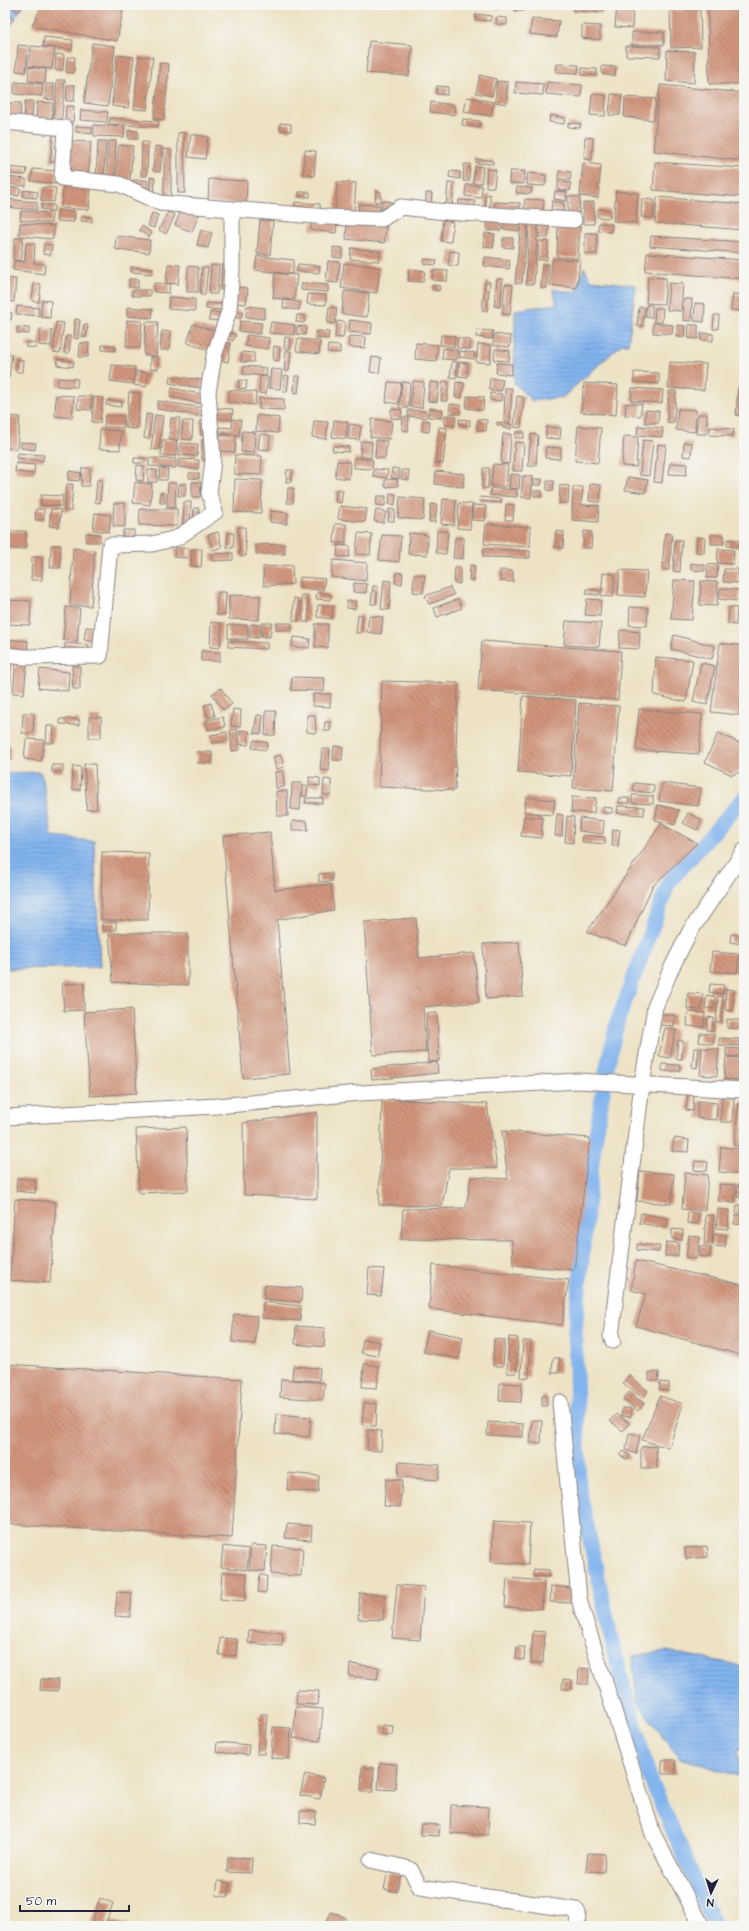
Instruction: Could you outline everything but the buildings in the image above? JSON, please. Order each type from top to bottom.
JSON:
[{"type":"street","points":[[5,122],[65,128],[62,178],[67,180],[119,184],[160,203],[328,217],[382,219],[401,207],[446,212],[574,220]]},
{"type":"street","points":[[5,655],[25,657],[100,656],[110,546],[152,544],[177,538],[215,512],[209,492],[213,460],[208,392],[214,356],[229,311],[232,268],[232,209]]},
{"type":"street","points":[[613,1341],[611,1336],[636,1084],[655,1007],[671,969],[689,933],[744,851]]},
{"type":"street","points":[[5,1117],[217,1106],[360,1093],[578,1081],[744,1090]]},
{"type":"street","points":[[560,1402],[579,1598],[582,1610],[653,1834],[702,1926]]},
{"type":"street","points":[[371,1860],[410,1869],[420,1887],[576,1910],[578,1913],[578,1926]]},
{"type":"water","points":[[584,267],[591,280],[636,285],[628,344],[622,344],[563,397],[532,401],[514,383],[515,310],[557,304],[553,289],[576,293]]},
{"type":"water","points":[[40,772],[43,780],[52,837],[94,841],[100,967],[5,969],[5,773]]},
{"type":"water","points":[[666,1651],[744,1666],[744,1749],[738,1749],[741,1777],[679,1758],[637,1702],[632,1656]]},
{"type":"waterway","points":[[5,19],[16,5]]},
{"type":"waterway","points":[[715,1926],[649,1776],[614,1651],[579,1489],[575,1330],[592,1160],[606,1072],[617,1023],[669,882],[744,798]]}]
